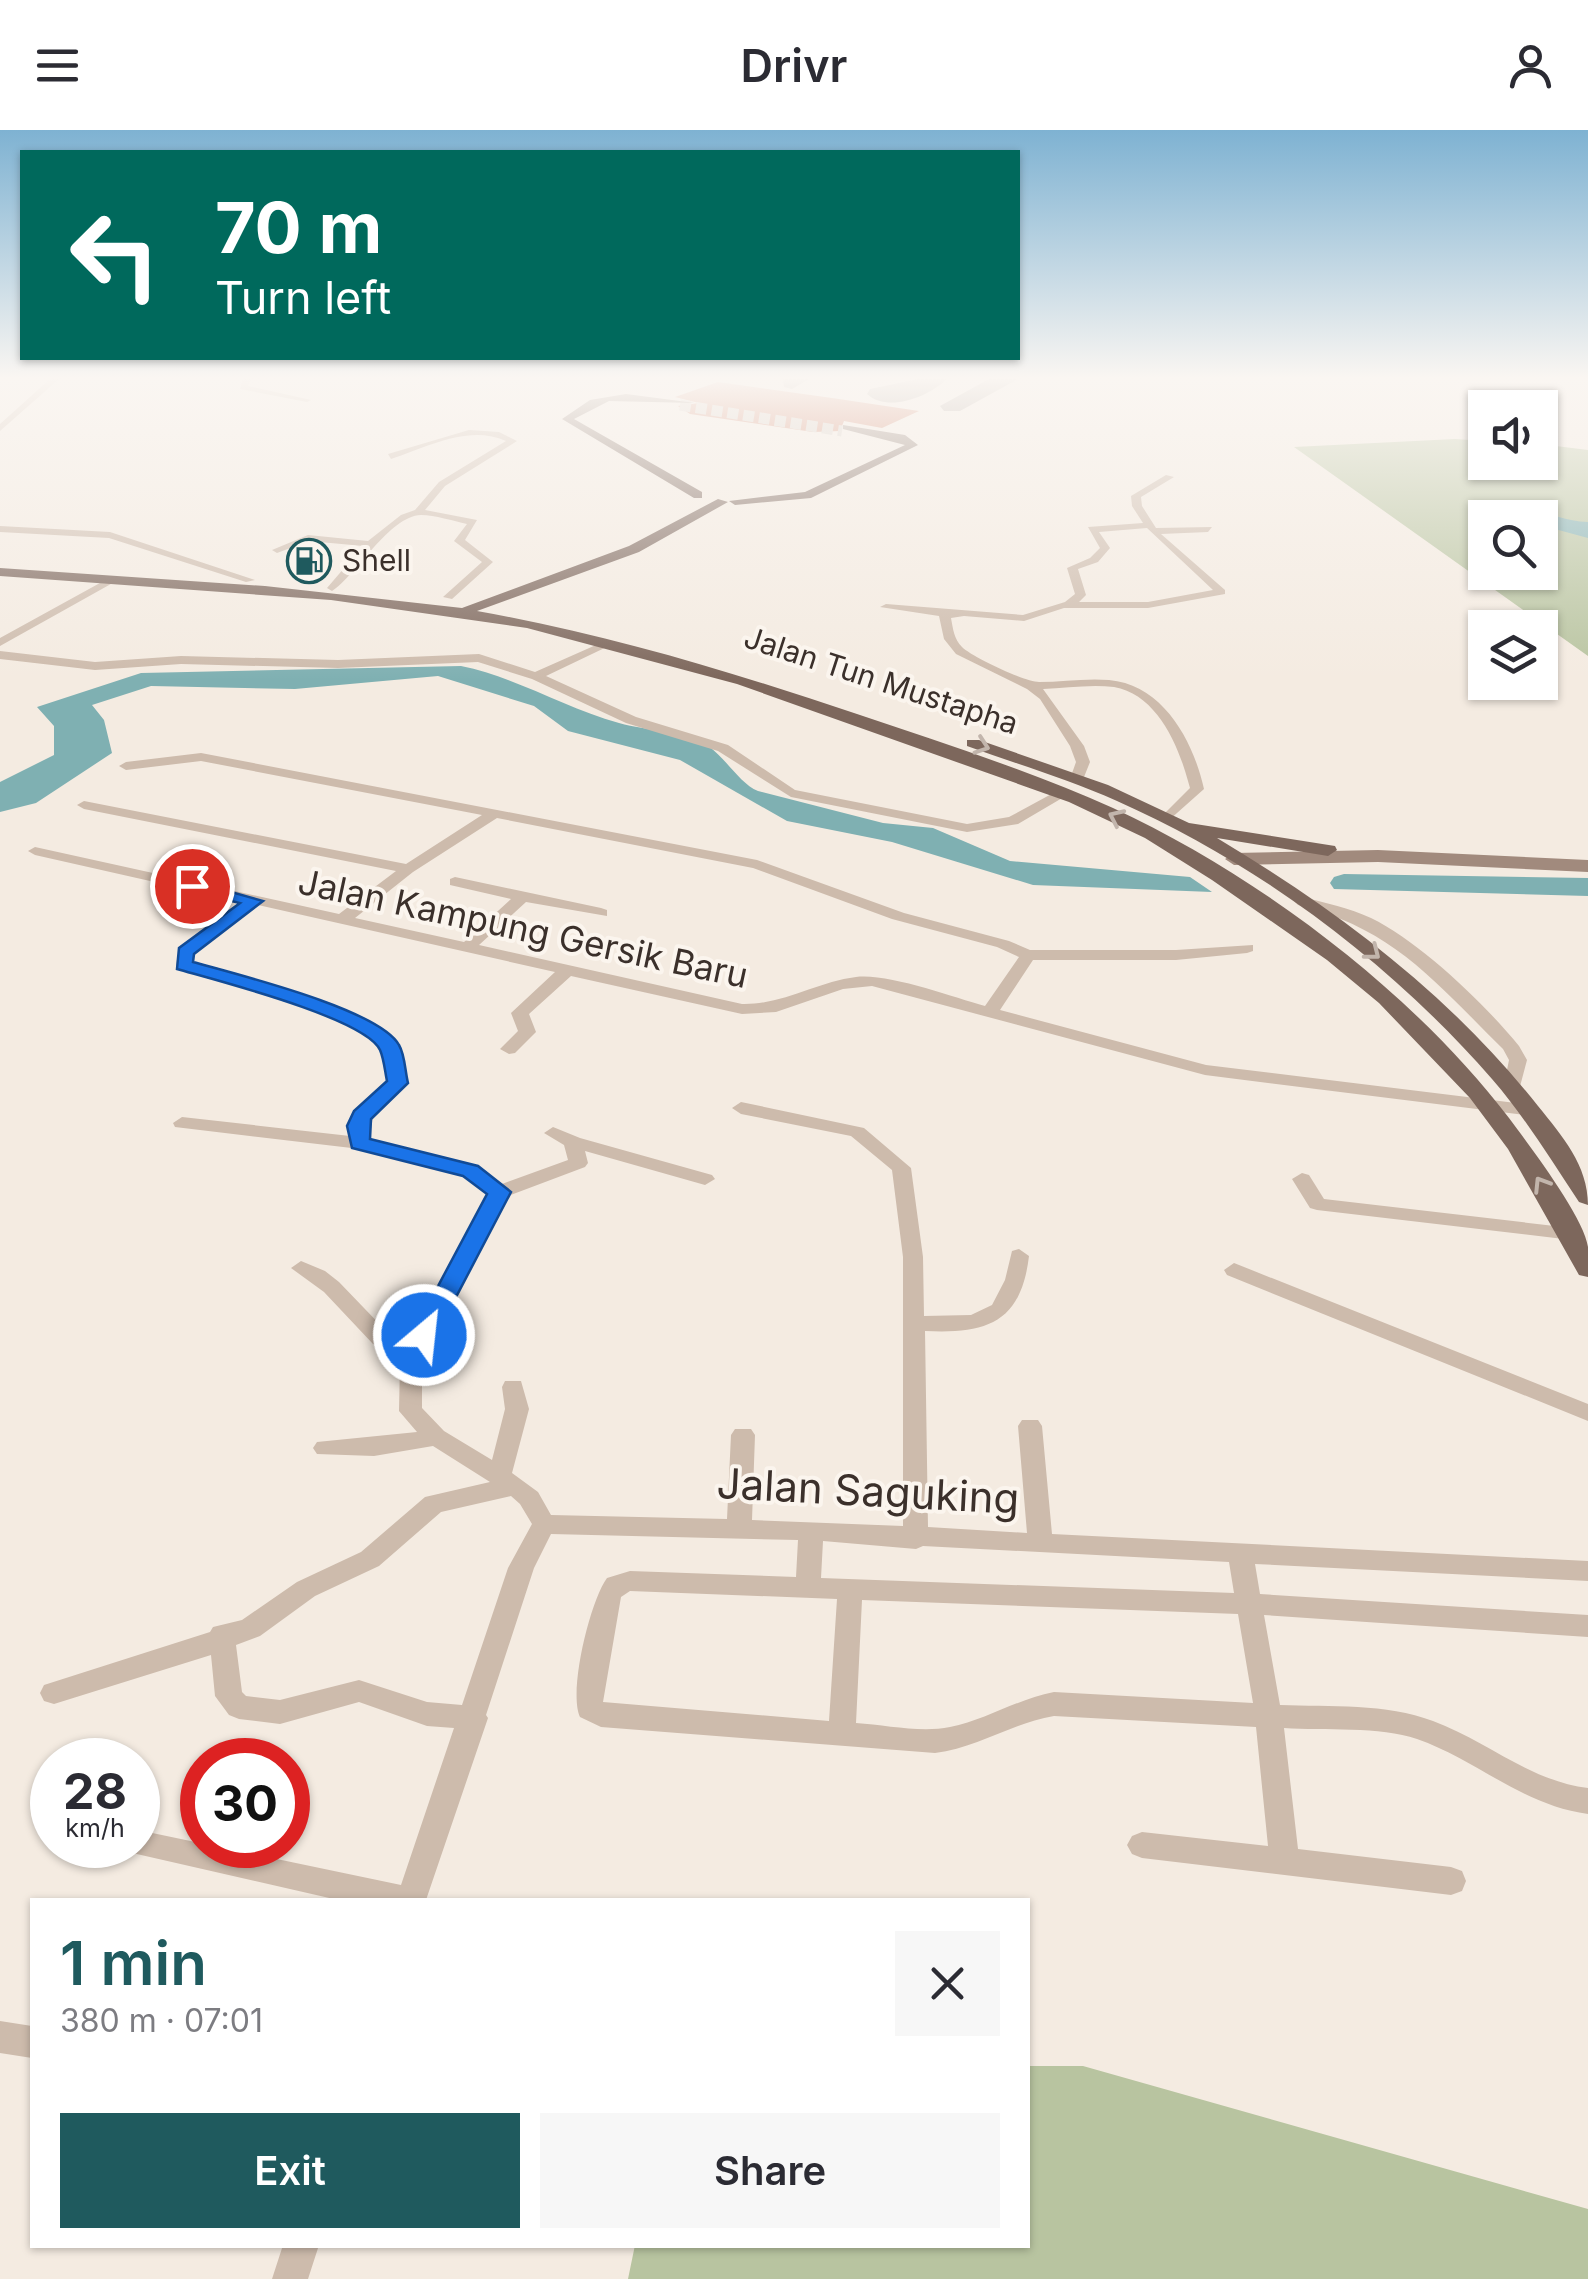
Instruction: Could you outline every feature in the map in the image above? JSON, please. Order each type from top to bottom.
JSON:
[{"type":"main road","points":[[676,479],[729,502],[808,495],[843,479]]},
{"type":"main road","points":[[412,595],[475,598],[514,591],[634,549],[752,492],[726,486]]},
{"type":"main road","points":[[476,606],[619,546],[705,494]]},
{"type":"main road","points":[[2,566],[113,580],[333,592],[476,606],[524,624]]},
{"type":"main road","name":"Jalan Tun Mustapha","points":[[2,566],[250,580],[333,592],[412,595],[586,627],[750,668],[1077,779],[1144,807],[1283,888],[1415,988],[1470,1038],[1588,1197]]},
{"type":"main road","points":[[514,591],[511,600],[516,607],[586,627]]},
{"type":"main road","points":[[333,592],[524,624],[609,643],[824,708],[1062,794],[1147,831],[1227,857],[1409,856]]},
{"type":"main road","points":[[1144,807],[1245,840],[1328,850],[1588,866]]},
{"type":"main road","points":[[1147,831],[1323,942]]},
{"type":"main road","points":[[1227,857],[1328,850]]},
{"type":"main road","points":[[1283,888],[1275,871],[1288,856]]},
{"type":"main road","points":[[1227,857],[1436,1042],[1488,1106],[1572,1234],[1588,1269]]},
{"type":"street","points":[[333,592],[370,544],[404,517],[418,512],[450,479]]},
{"type":"street","points":[[1136,497],[1165,479]]},
{"type":"street","points":[[1136,497],[1156,497]]},
{"type":"street","points":[[886,607],[1024,618],[1069,604],[1148,605],[1223,591],[1158,540],[1136,497]]},
{"type":"street","points":[[418,512],[474,522],[459,541],[488,562],[448,597]]},
{"type":"street","points":[[0,529],[126,538],[250,580]]},
{"type":"street","points":[[1069,604],[1081,595],[1072,568],[1094,560],[1105,548],[1092,530],[1208,529]]},
{"type":"street","points":[[278,550],[308,538],[370,544]]},
{"type":"street","points":[[1188,597],[1183,584],[1190,564]]},
{"type":"street","points":[[0,642],[113,580]]},
{"type":"street","points":[[950,614],[945,616],[950,639],[960,652],[992,654],[998,672],[1031,686],[1062,718],[1083,762],[1077,779]]},
{"type":"street","points":[[536,676],[609,643]]},
{"type":"street","points":[[0,655],[94,666],[181,660],[338,664],[479,658],[536,676],[609,712],[723,748],[791,793],[950,827],[993,827],[1031,814],[1062,794]]},
{"type":"street","points":[[1031,686],[1129,685],[1152,698],[1192,765],[1197,789],[1168,817]]},
{"type":"street","points":[[126,766],[202,757],[757,864],[898,916],[1003,944],[1028,955],[1176,955],[1247,948]]},
{"type":"street","points":[[84,806],[408,869]]},
{"type":"street","points":[[342,920],[408,869],[495,813]]},
{"type":"street","name":"Jalan Kampung Gersik Baru","points":[[35,850],[754,1010],[792,1004],[853,980],[991,1010],[1205,1070],[1488,1106],[1519,1099]]},
{"type":"street","points":[[454,882],[601,913]]},
{"type":"street","points":[[467,948],[522,897]]},
{"type":"street","points":[[254,901],[185,952],[184,965],[314,1004],[384,1039],[396,1061],[398,1083],[362,1116],[357,1126],[360,1143]]},
{"type":"street","points":[[1303,902],[1348,912],[1393,934],[1510,1046],[1518,1060],[1519,1099]]},
{"type":"street","points":[[991,1010],[1028,955]]},
{"type":"street","points":[[509,1049],[527,1032],[520,1013],[567,970]]},
{"type":"street","points":[[741,1108],[857,1132],[892,1157],[904,1177],[913,1257],[916,1538]]},
{"type":"street","points":[[182,1123],[360,1143],[470,1171],[500,1192]]},
{"type":"street","points":[[553,1132],[572,1142],[705,1179]]},
{"type":"street","points":[[408,1898],[474,1718],[521,1568],[544,1524],[529,1498],[436,1437],[412,1411],[410,1358],[500,1192],[578,1163],[572,1142]]},
{"type":"street","points":[[1302,1179],[1317,1204],[1572,1234]]},
{"type":"street","points":[[913,1323],[966,1324],[991,1317],[1006,1306],[1014,1291],[1019,1256]]},
{"type":"street","points":[[301,1268],[339,1292],[390,1350],[410,1358]]},
{"type":"street","points":[[1234,1270],[1588,1413]]},
{"type":"street","points":[[508,1482],[518,1410],[513,1387]]},
{"type":"street","points":[[1030,1426],[1040,1544]]},
{"type":"street","points":[[739,1529],[743,1435]]},
{"type":"street","points":[[324,1448],[374,1448],[436,1437]]},
{"type":"street","points":[[54,1693],[178,1656],[251,1628],[306,1589],[370,1559],[434,1504],[508,1482]]},
{"type":"street","name":"Jalan Saguking","points":[[544,1524],[811,1531],[1588,1571]]},
{"type":"street","points":[[808,1588],[811,1531]]},
{"type":"street","points":[[1240,1553],[1269,1718],[1285,1861]]},
{"type":"street","points":[[1588,1626],[1249,1604],[630,1581],[616,1585],[609,1595],[588,1696],[590,1709],[601,1714],[955,1740],[1024,1710],[1054,1704],[1422,1728],[1449,1737],[1563,1801],[1588,1801]]},
{"type":"street","points":[[842,1732],[850,1590]]},
{"type":"street","points":[[222,1636],[229,1696],[240,1708],[280,1712],[359,1691],[427,1714],[474,1718]]},
{"type":"street","points":[[1142,1845],[1451,1882]]},
{"type":"street","points":[[160,1848],[398,1898]]},
{"type":"street","points":[[0,2037],[30,2042]]},
{"type":"street","points":[[290,2279],[300,2248]]},
{"type":"green space","points":[[1339,479],[1558,480],[1588,479],[1588,656],[1558,635],[1558,610],[1523,610],[1495,590],[1558,590],[1558,500],[1468,500],[1468,571]]},
{"type":"green space","points":[[1030,2066],[1083,2066],[1588,2209],[1588,2279],[628,2279],[634,2248],[1030,2248]]},
{"type":"water","points":[[1558,516],[1588,522],[1588,538],[1558,530]]},
{"type":"water","points":[[461,666],[501,677],[599,717],[698,741],[715,751],[758,791],[883,823],[933,828],[1010,861],[1190,877],[1212,892],[1033,885],[892,842],[787,821],[680,760],[568,731],[534,706],[438,676],[295,689],[151,686],[92,705],[104,720],[112,753],[36,803],[0,812],[0,782],[54,755],[54,726],[37,707],[141,673]]},
{"type":"waterway","points":[[1344,883],[1588,887]]},
{"type":"place","name":"Shell","points":[[309,561]]},
{"type":"route","points":[[192,886],[254,901],[185,952],[184,965],[314,1004],[373,1032],[390,1046],[398,1083],[362,1116],[357,1126],[360,1143],[470,1171],[494,1184],[500,1192],[424,1335]]}]
